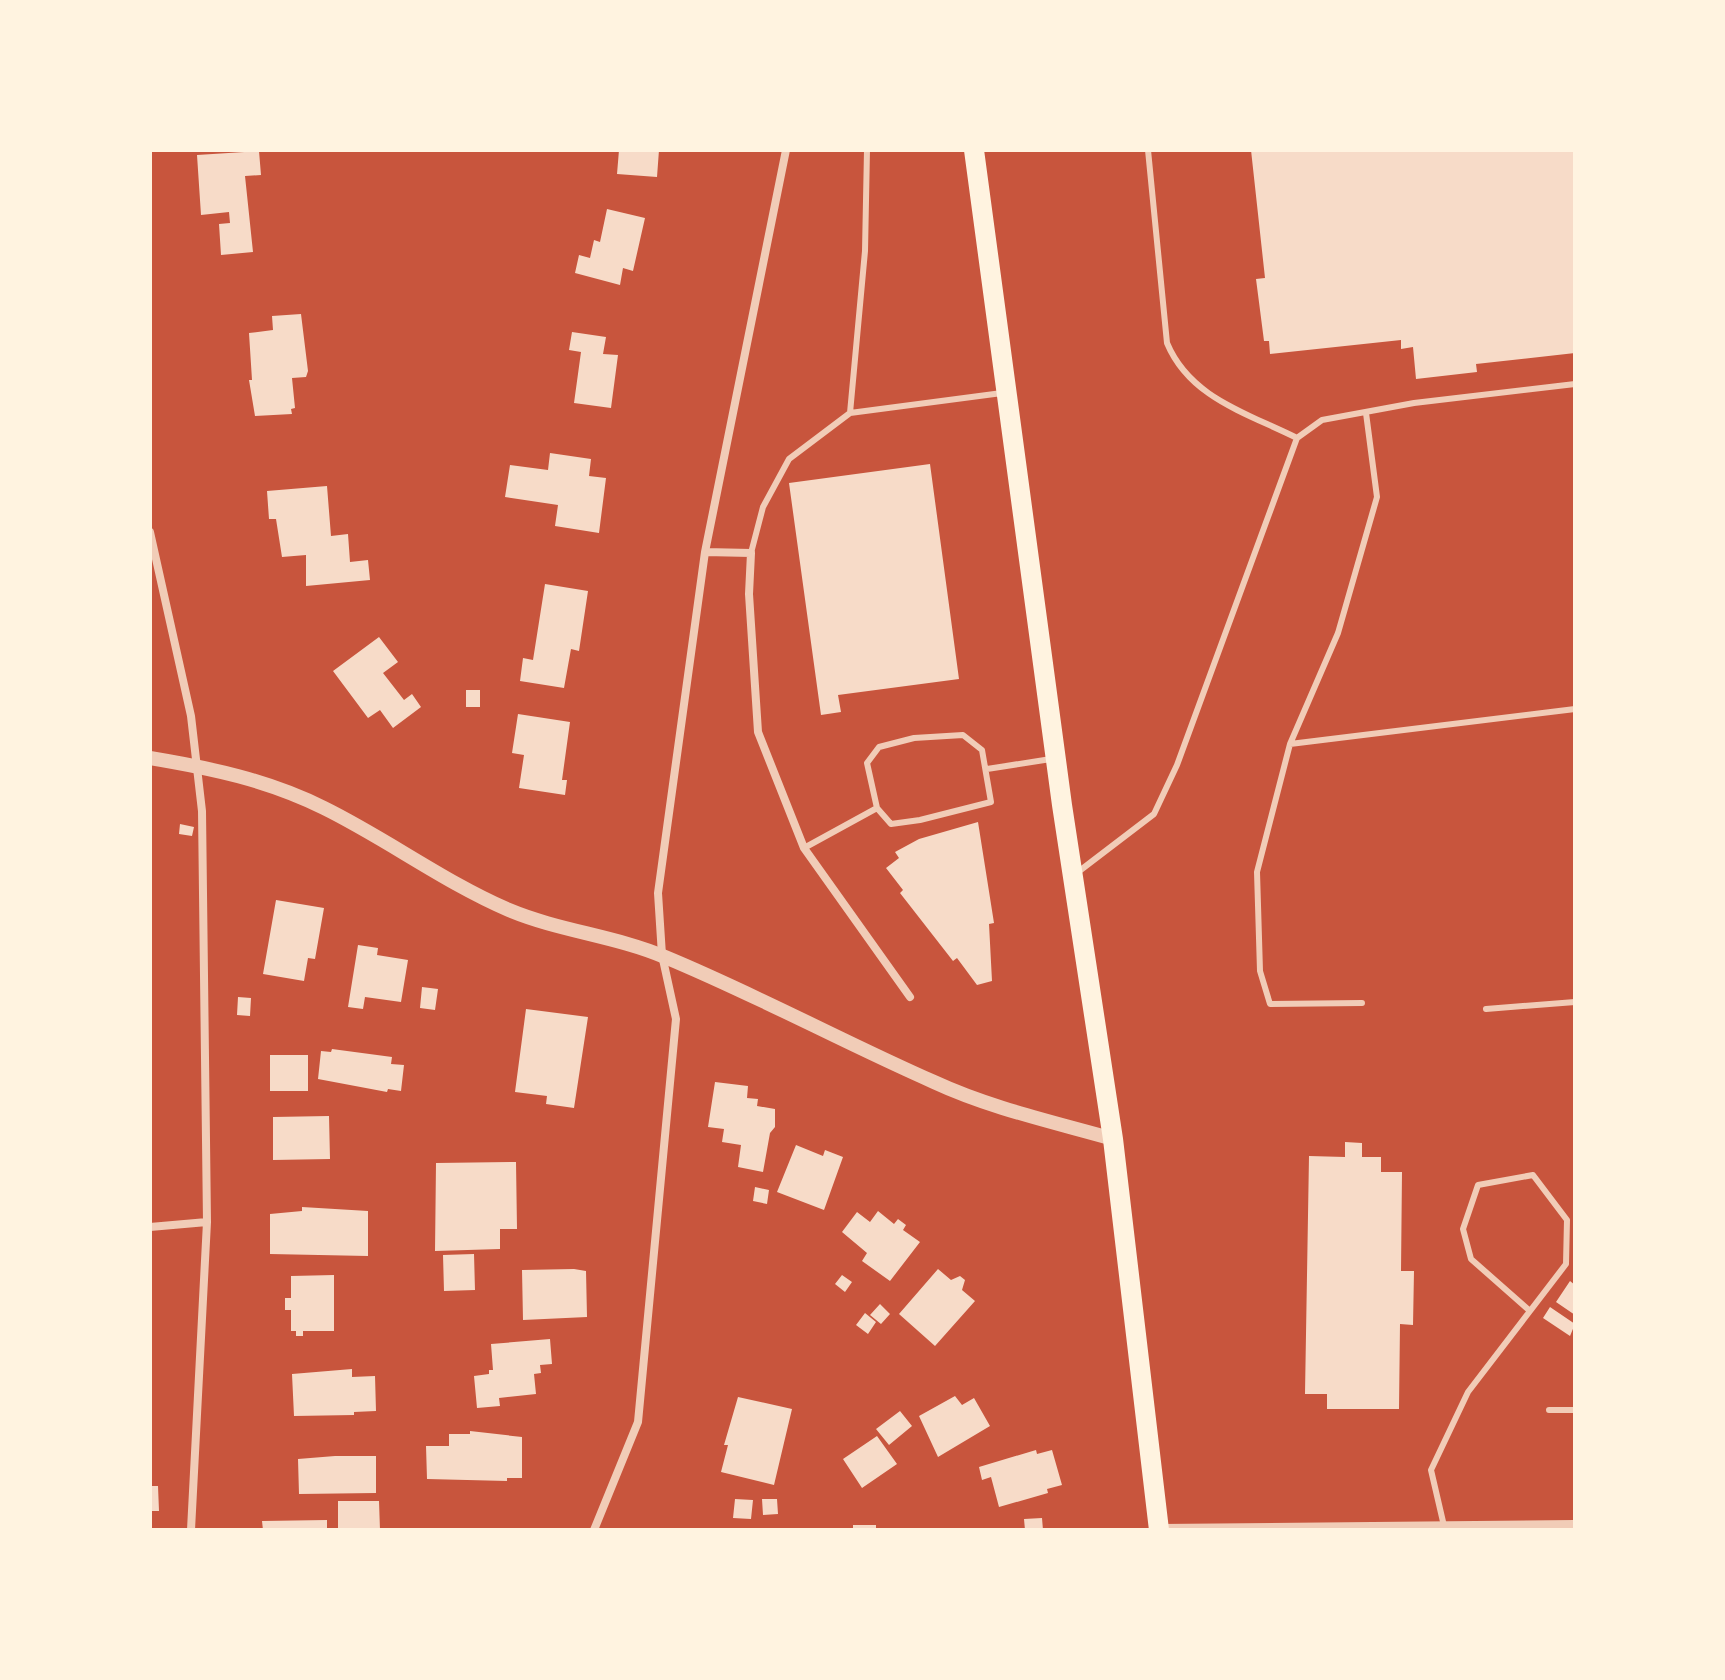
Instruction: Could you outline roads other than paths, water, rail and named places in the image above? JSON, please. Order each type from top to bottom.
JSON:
[{"type":"main road","points":[[974,150],[1056,758],[1113,1139],[1159,1529]]},
{"type":"street","points":[[594,1530],[638,1422],[676,1019],[662,955],[658,893],[705,552],[786,150]]},
{"type":"street","points":[[150,532],[191,716],[202,811],[207,1222],[191,1530]]},
{"type":"street","points":[[705,552],[751,553],[749,594],[758,732],[804,848],[910,997]]},
{"type":"street","points":[[150,758],[236,774],[323,807],[450,881],[512,911],[662,955],[759,997],[936,1083],[1009,1110],[1113,1139]]},
{"type":"street","points":[[150,1227],[207,1222]]},
{"type":"street","points":[[1159,1529],[1575,1524]]},
{"type":"lane","points":[[850,413],[865,251],[867,150]]},
{"type":"lane","points":[[1148,150],[1167,343],[1175,362],[1199,389],[1297,438]]},
{"type":"lane","points":[[1075,874],[1154,814],[1177,765],[1297,438],[1322,420],[1414,403],[1575,384]]},
{"type":"lane","points":[[751,553],[763,507],[789,459],[850,413],[1009,392]]},
{"type":"lane","points":[[1362,1003],[1270,1004],[1260,971],[1257,872],[1290,744],[1338,633],[1377,497],[1366,413]]},
{"type":"lane","points":[[1290,744],[1575,709]]},
{"type":"lane","points":[[963,735],[982,750],[987,769],[991,802],[891,824],[877,808],[867,763],[879,747],[914,738],[963,735]]},
{"type":"lane","points":[[987,769],[1056,758]]},
{"type":"lane","points":[[804,848],[877,808]]},
{"type":"lane","points":[[1486,1009],[1575,1002]]},
{"type":"lane","points":[[1444,1526],[1431,1470],[1468,1392],[1566,1264],[1567,1220],[1533,1175],[1478,1185],[1463,1229],[1471,1259],[1530,1311]]},
{"type":"lane","points":[[1549,1410],[1575,1410]]}]
